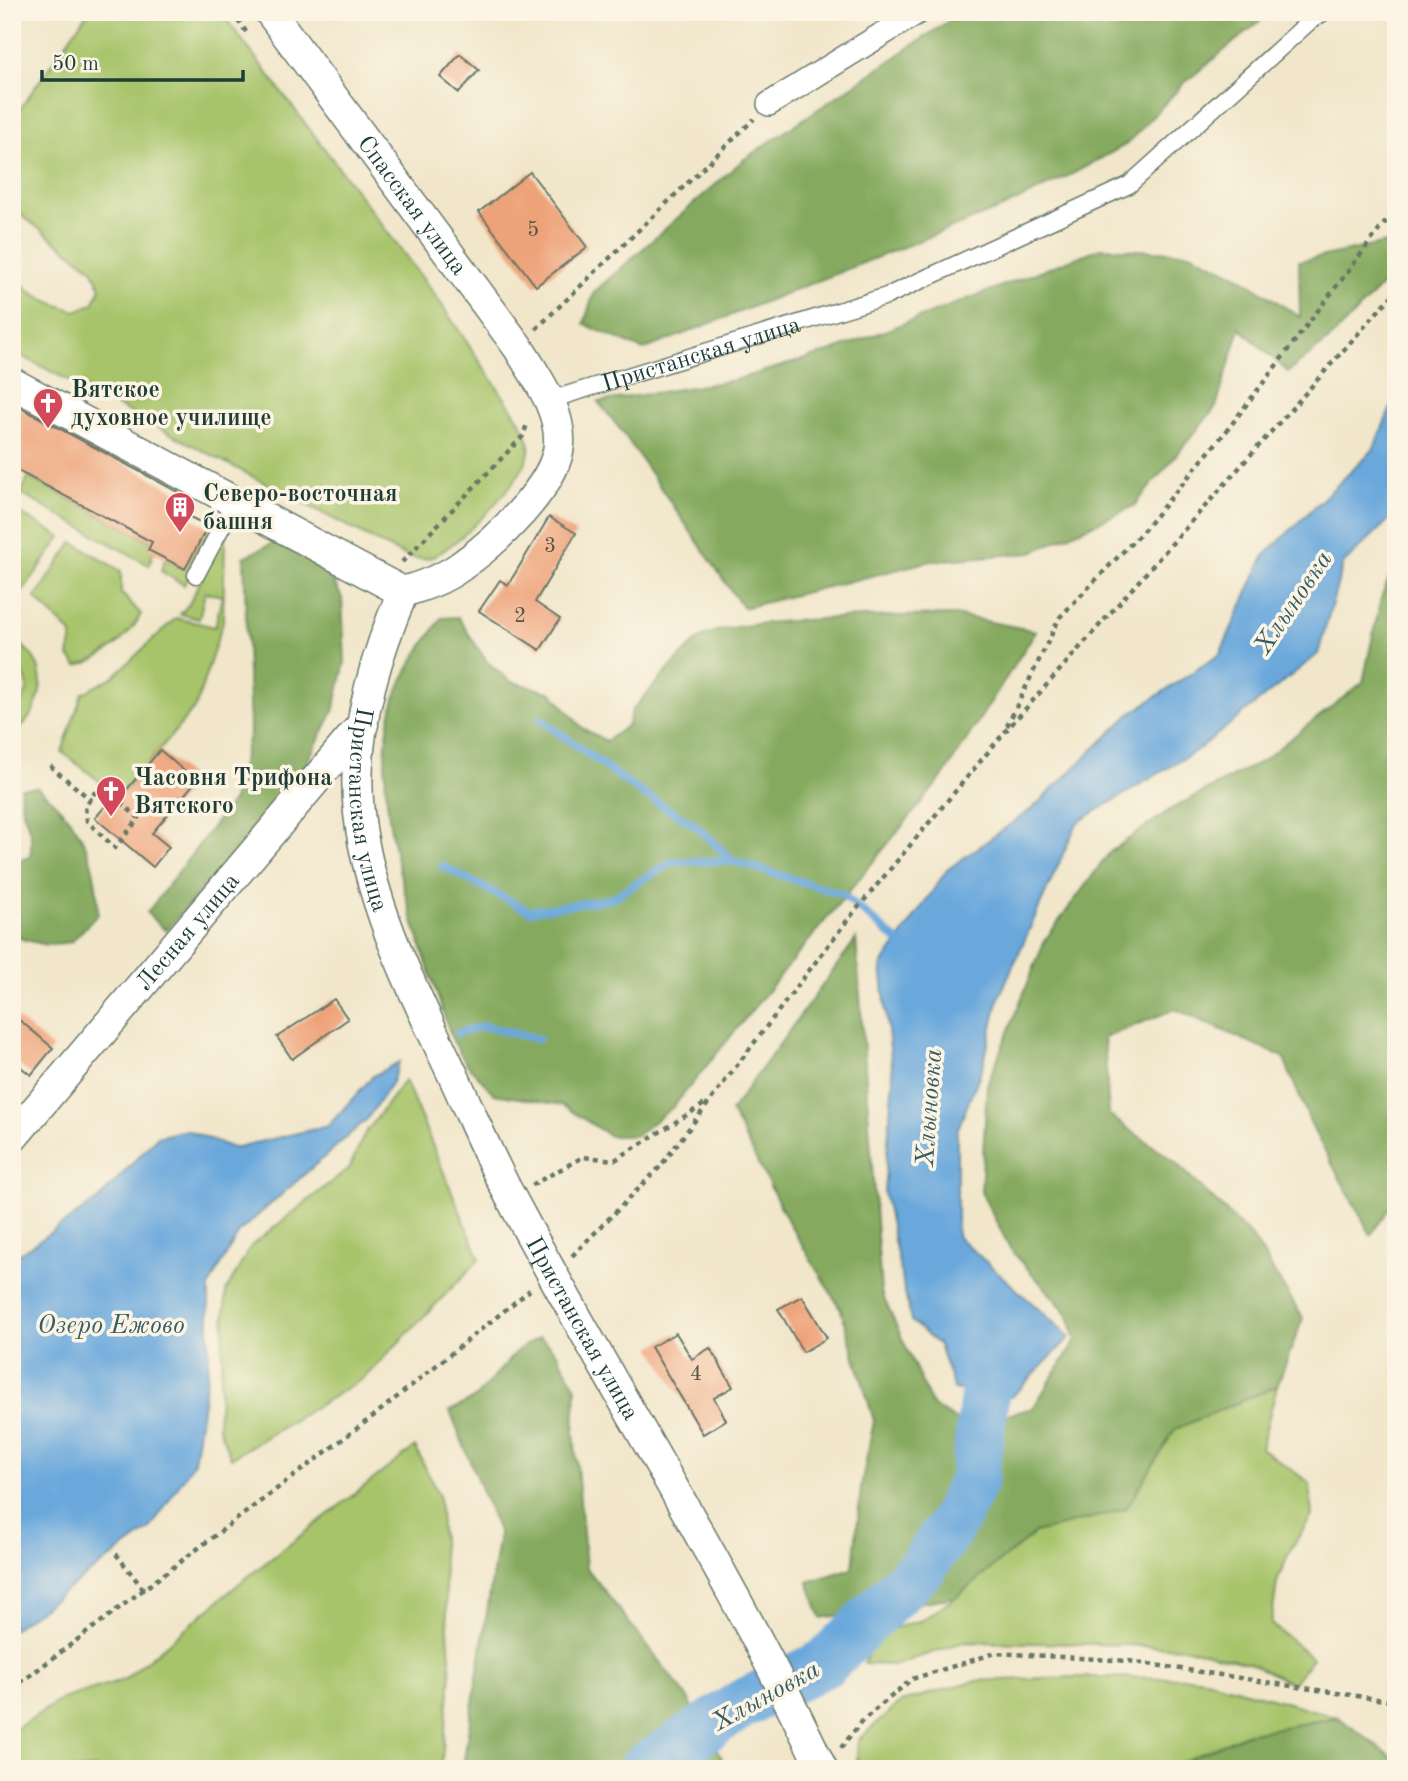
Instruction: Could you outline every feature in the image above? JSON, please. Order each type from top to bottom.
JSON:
[{"type":"street","name":"Спасская улица","points":[[270,12],[518,347],[537,407]]},
{"type":"street","points":[[769,104],[918,12]]},
{"type":"street","points":[[12,383],[403,592],[427,585],[459,568],[505,528],[536,491],[554,466],[559,444],[537,407]]},
{"type":"street","name":"Пристанская улица","points":[[403,592],[385,634],[363,724],[357,769],[359,812],[366,859],[379,898],[421,1005],[510,1198],[809,1740],[831,1759]]},
{"type":"street","name":"Лесная улица","points":[[12,1138],[363,724]]},
{"type":"lane","name":"Пристанская улица","points":[[537,407],[887,296],[1129,185],[1310,21],[1324,12]]},
{"type":"lane","points":[[197,575],[235,502]]},
{"type":"path","points":[[231,12],[257,46]]},
{"type":"path","points":[[549,317],[769,104]]},
{"type":"path","points":[[1004,733],[1060,617],[1143,531],[1228,429],[1396,208]]},
{"type":"path","points":[[12,1689],[376,1414],[553,1272],[623,1207],[659,1168],[846,922],[1004,733],[1396,291]]},
{"type":"path","points":[[401,562],[523,436],[537,407]]},
{"type":"path","points":[[50,766],[91,800]]},
{"type":"path","points":[[94,793],[109,793],[139,818],[115,848],[87,821],[85,807],[91,800],[94,793]]},
{"type":"path","points":[[510,1198],[583,1157],[615,1160],[710,1101]]},
{"type":"path","points":[[116,1554],[144,1590]]},
{"type":"path","points":[[831,1759],[862,1721],[912,1679],[996,1653],[1129,1661],[1396,1702]]},
{"type":"green space","points":[[88,12],[221,12],[435,295],[520,421],[529,446],[523,467],[487,513],[443,551],[422,559],[395,551],[12,351],[12,273],[26,288],[41,298],[76,311],[93,304],[101,288],[92,269],[12,208],[12,120]]},
{"type":"green space","points":[[962,12],[1271,12],[1183,84],[1127,144],[1002,208],[643,350],[584,324],[594,292],[743,160]]},
{"type":"green space","points":[[1396,241],[1396,271],[1330,339],[1288,372],[1240,328],[1216,407],[1134,506],[1030,553],[931,561],[743,608],[621,430],[598,402],[735,380],[832,351],[1101,248],[1190,253],[1240,277],[1300,317],[1299,261]]},
{"type":"green space","points":[[28,477],[152,542],[153,553],[149,565],[21,494]]},
{"type":"green space","points":[[12,509],[61,537],[23,591],[12,584]]},
{"type":"green space","points":[[208,526],[225,540],[223,621],[196,706],[120,797],[62,752],[82,694],[114,676],[176,618],[215,627],[222,596],[205,592],[199,619],[180,614],[189,604],[202,578],[191,572],[184,585],[161,571],[165,559],[185,569]]},
{"type":"green space","points":[[277,541],[325,565],[342,598],[345,662],[334,710],[301,774],[166,931],[147,913],[233,800],[250,732],[244,557]]},
{"type":"green space","points":[[73,542],[121,571],[121,593],[141,614],[123,639],[96,659],[77,666],[69,657],[72,634],[35,598]]},
{"type":"green space","points":[[1396,561],[1396,1197],[1371,1235],[1314,1131],[1283,1057],[1175,1009],[1104,1038],[1109,1115],[1174,1161],[1252,1237],[1303,1318],[1277,1386],[1175,1429],[1126,1509],[1035,1533],[956,1597],[821,1618],[808,1582],[853,1568],[861,1487],[874,1421],[841,1310],[789,1223],[731,1111],[856,939],[881,1292],[932,1405],[965,1426],[1033,1408],[1076,1340],[1067,1313],[1011,1250],[981,1192],[987,1085],[1045,940],[1110,852],[1171,809],[1262,761],[1363,682],[1381,598]]},
{"type":"green space","points":[[955,615],[1036,631],[944,775],[673,1107],[635,1136],[610,1136],[562,1105],[494,1094],[466,1063],[452,1039],[409,909],[388,813],[385,766],[389,722],[406,673],[441,618],[458,617],[487,662],[510,681],[552,693],[582,728],[606,741],[628,725],[632,710],[686,651],[702,637],[720,630],[823,619]]},
{"type":"green space","points":[[14,637],[33,657],[38,667],[40,688],[34,710],[12,734],[15,710],[13,702],[22,700],[27,689],[24,675],[12,661]]},
{"type":"green space","points":[[37,787],[76,828],[90,858],[94,875],[98,914],[71,942],[47,945],[22,939],[12,927],[12,862],[30,857],[31,845],[20,797],[21,788]]},
{"type":"green space","points":[[405,1080],[480,1259],[364,1378],[231,1458],[218,1426],[226,1291],[251,1246],[350,1167],[364,1135]]},
{"type":"green space","points":[[540,1337],[557,1353],[576,1388],[574,1433],[586,1567],[687,1697],[728,1769],[466,1769],[464,1760],[499,1534],[450,1411],[475,1398],[518,1350]]},
{"type":"green space","points":[[1277,1386],[1261,1448],[1310,1483],[1312,1516],[1290,1550],[1277,1582],[1271,1624],[1312,1658],[1293,1684],[1249,1663],[1187,1648],[963,1642],[896,1665],[864,1664],[875,1634],[922,1620],[956,1597],[1035,1533],[1126,1509],[1175,1429]]},
{"type":"green space","points":[[415,1447],[439,1496],[451,1675],[441,1769],[12,1769],[12,1731],[62,1699],[125,1679],[241,1582]]},
{"type":"green space","points":[[1073,1677],[1200,1678],[1338,1717],[1246,1734],[1167,1769],[856,1769],[858,1740],[901,1702],[974,1681]]},
{"type":"green space","points":[[1338,1717],[1396,1760],[1396,1769],[1167,1769],[1246,1734]]},
{"type":"water","points":[[1396,396],[1396,513],[1343,564],[1318,654],[1199,749],[1077,823],[999,997],[983,1066],[957,1131],[957,1236],[1070,1337],[1012,1397],[954,1389],[939,1345],[911,1321],[884,1193],[893,1077],[881,966],[947,870],[1033,808],[1130,714],[1220,654],[1264,556],[1373,450]]},
{"type":"water","name":"Озеро Ежово","points":[[399,1062],[392,1082],[367,1119],[239,1232],[209,1286],[209,1362],[194,1462],[150,1529],[12,1630],[12,1259],[99,1199],[157,1137],[186,1130],[233,1148],[328,1126],[373,1076]]},
{"type":"building","points":[[460,54],[479,70],[459,93],[440,77]]},
{"type":"building","points":[[530,172],[587,247],[536,286],[479,212]]},
{"type":"building","name":"Вятское духовное училище","points":[[12,403],[178,492],[170,507],[208,526],[185,569],[148,550],[152,542],[12,468]]},
{"type":"building","points":[[549,517],[576,533],[535,602],[560,619],[540,650],[479,611],[500,580],[508,585]]},
{"type":"building","points":[[160,750],[196,781],[152,833],[169,847],[153,867],[95,818],[109,802],[113,806]]},
{"type":"building","points":[[334,999],[348,1019],[292,1059],[277,1037]]},
{"type":"building","points":[[12,1014],[53,1048],[31,1075],[12,1060]]},
{"type":"building","points":[[802,1296],[827,1338],[803,1352],[778,1309]]},
{"type":"building","points":[[676,1333],[692,1359],[710,1348],[733,1387],[714,1398],[726,1420],[703,1434],[651,1347]]},
{"type":"waterway","points":[[540,719],[640,792],[695,825],[733,861]]},
{"type":"waterway","points":[[442,866],[529,911],[610,899],[672,862],[733,861],[842,894],[906,948]]},
{"type":"waterway","points":[[458,1033],[483,1026],[538,1039]]},
{"type":"waterway","name":"Хлыновка","points":[[643,1769],[742,1704],[825,1663],[923,1566],[952,1524],[974,1480],[985,1393],[980,1354],[970,1328]]},
{"type":"place","name":"Вятское духовное училище","points":[[48,430]]},
{"type":"place","name":"Северо-восточная башня","points":[[180,534]]},
{"type":"place","name":"Часовня Трифона Вятского","points":[[111,818]]}]
